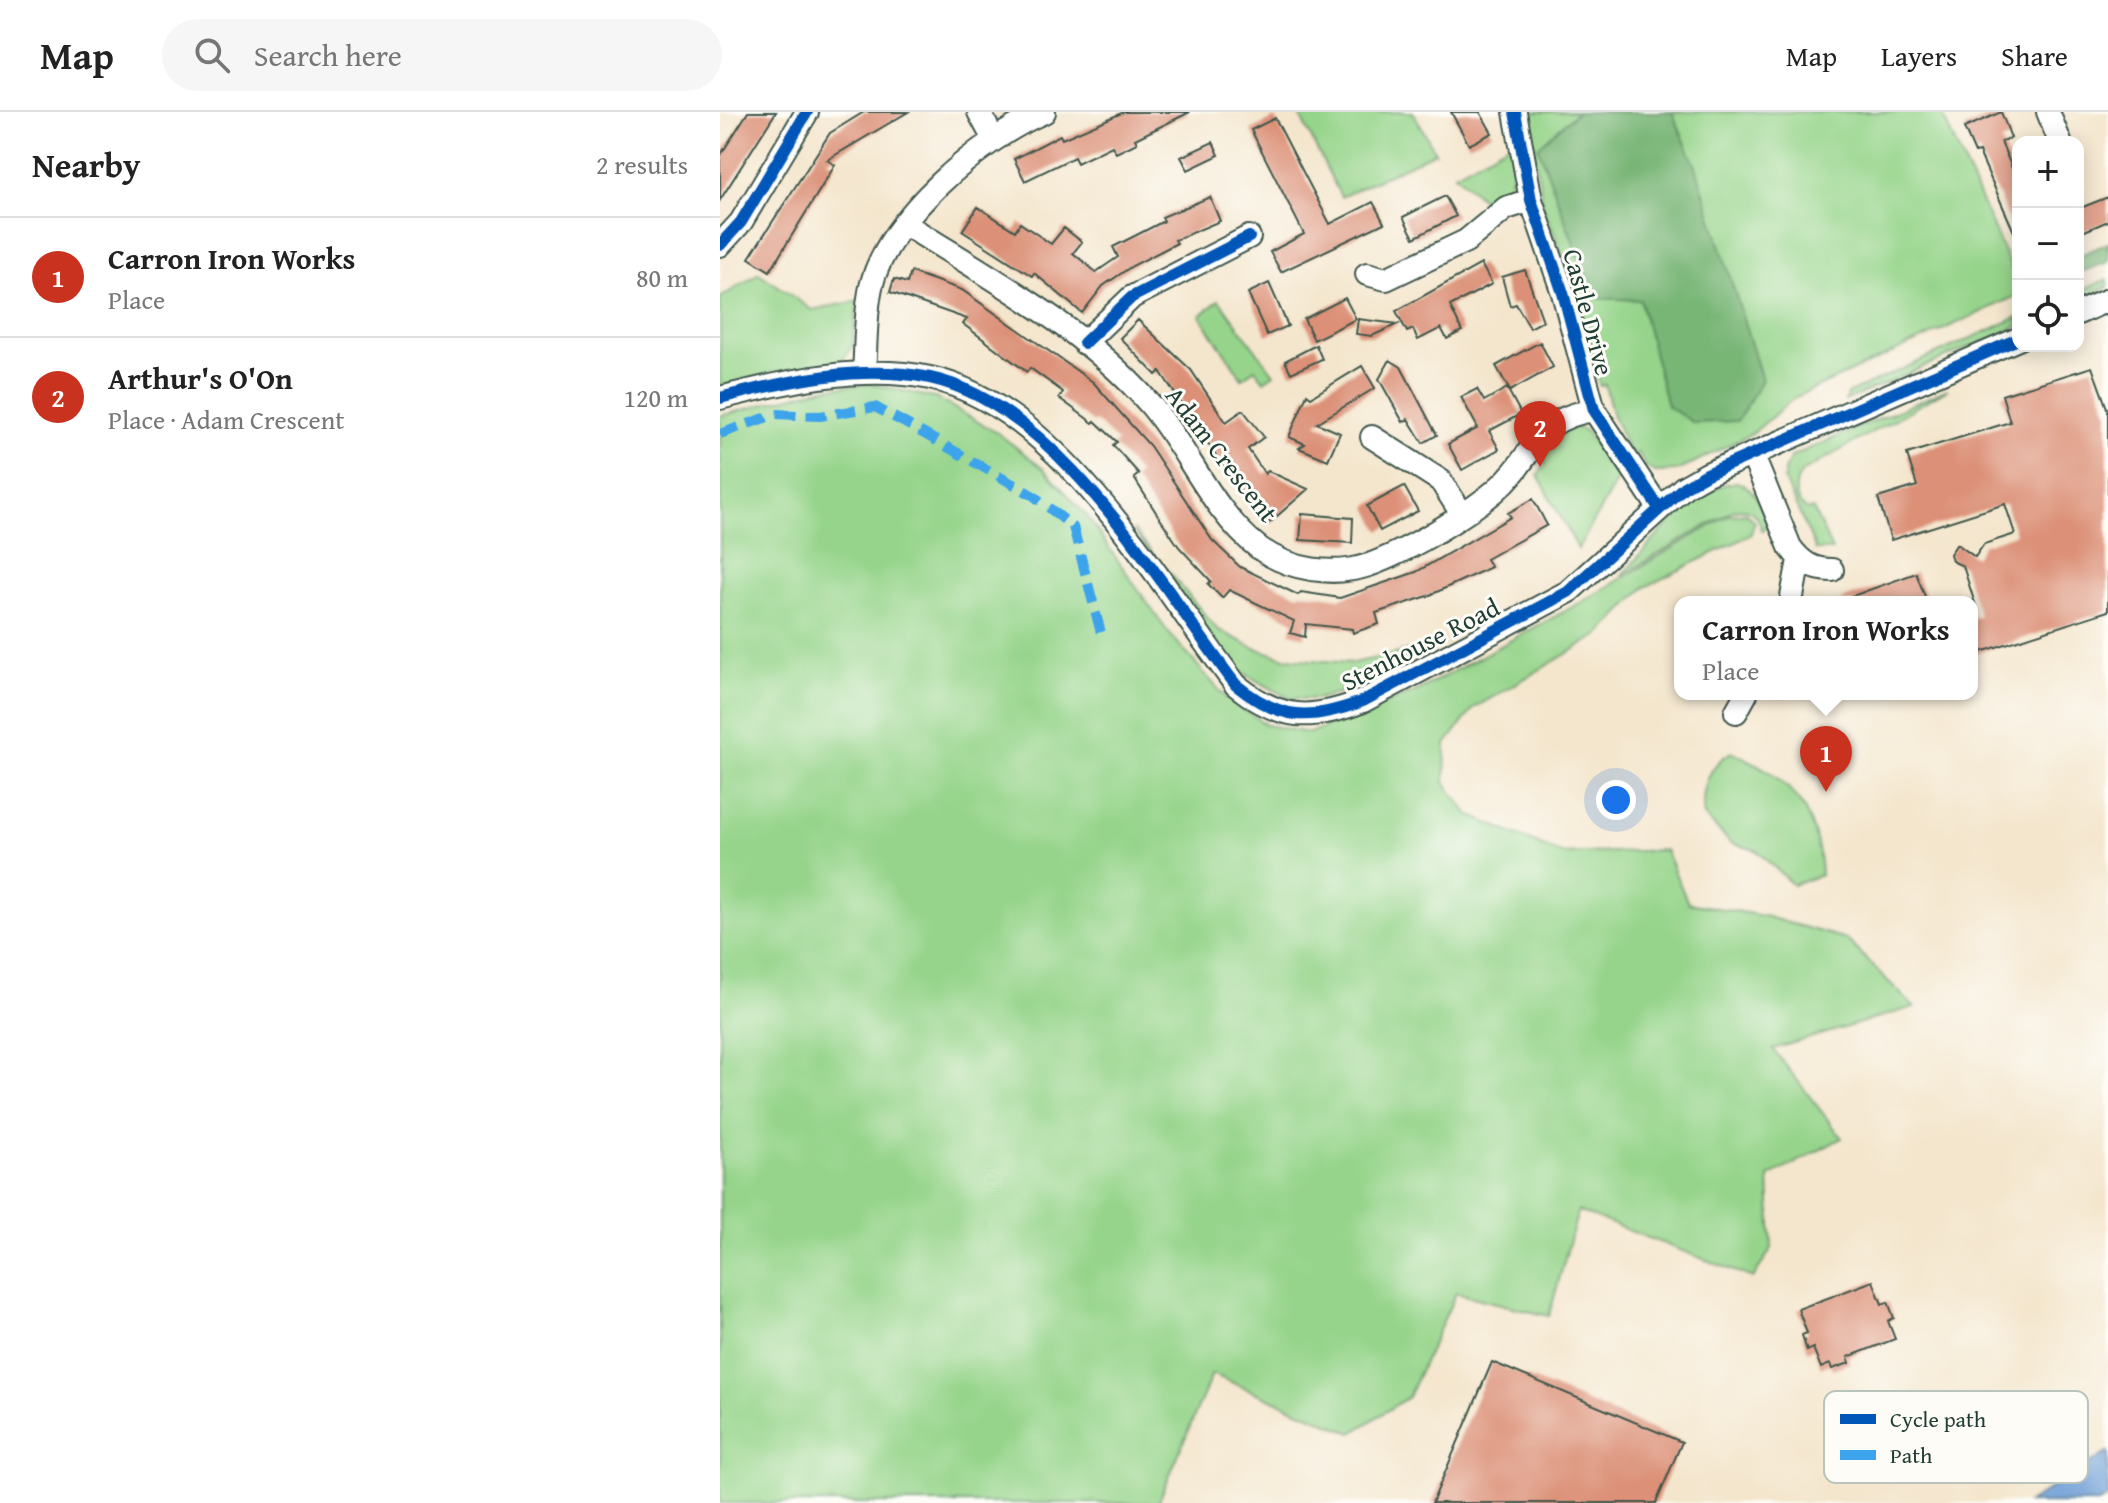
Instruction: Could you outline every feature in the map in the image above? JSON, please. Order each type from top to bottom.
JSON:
[{"type":"street","points":[[720,245],[741,222],[807,112]]},
{"type":"street","points":[[979,112],[993,138]]},
{"type":"street","points":[[864,373],[871,287],[885,253],[905,224],[993,138],[1044,112]]},
{"type":"street","name":"Castle Drive","points":[[1515,112],[1531,200],[1563,293],[1594,410],[1659,508]]},
{"type":"street","points":[[2048,112],[2058,136]]},
{"type":"street","points":[[1367,274],[1386,279],[1466,241],[1506,208],[1531,200]]},
{"type":"street","name":"Adam Crescent","points":[[905,224],[1084,343],[1151,405],[1245,536],[1282,562],[1324,570],[1370,564],[1462,514],[1499,488],[1557,419],[1594,410]]},
{"type":"street","points":[[1084,343],[1132,297],[1249,237]]},
{"type":"street","points":[[2084,310],[2108,300]]},
{"type":"street","name":"Stenhouse Road","points":[[720,398],[794,382],[864,373],[904,374],[956,386],[1032,432],[1100,498],[1236,685],[1259,704],[1304,716],[1331,714],[1363,701],[1568,592],[1607,560],[1684,487],[1752,454],[2012,342]]},
{"type":"street","points":[[1372,437],[1441,481],[1462,514]]},
{"type":"street","points":[[1752,454],[1790,547],[1799,560],[1811,567],[1832,570]]},
{"type":"street","points":[[1792,596],[1799,560]]},
{"type":"green space","points":[[1298,112],[1413,112],[1435,152],[1341,197]]},
{"type":"green space","points":[[1527,112],[1941,112],[2012,270],[2012,298],[1794,398],[1753,433],[1677,471],[1655,472],[1646,467],[1638,453],[1630,454],[1613,416],[1605,385],[1600,386],[1562,253],[1544,209]]},
{"type":"green space","points":[[1577,112],[1672,112],[1696,167],[1762,380],[1737,421],[1694,423],[1667,406],[1640,300],[1594,298],[1538,147]]},
{"type":"green space","points":[[1512,142],[1513,167],[1509,184],[1493,203],[1482,199],[1455,174]]},
{"type":"green space","points":[[2108,243],[2108,262],[2084,271],[2084,253]]},
{"type":"green space","points":[[759,273],[812,310],[858,301],[852,347],[840,365],[782,371],[720,386],[720,298]]},
{"type":"green space","points":[[2108,279],[2108,287],[2084,297],[2084,289]]},
{"type":"green space","points":[[1219,300],[1274,374],[1264,381],[1255,369],[1242,378],[1200,316]]},
{"type":"green space","points":[[2012,320],[2012,329],[1845,401],[1847,394]]},
{"type":"green space","points":[[873,384],[938,399],[999,434],[1044,469],[1086,515],[1167,631],[1226,698],[1267,725],[1309,733],[1415,692],[1580,603],[1729,515],[1746,513],[1755,522],[1750,535],[1645,587],[1599,635],[1474,708],[1446,744],[1445,782],[1469,815],[1562,854],[1665,850],[1688,903],[1764,916],[1846,939],[1914,1007],[1773,1049],[1842,1138],[1769,1177],[1772,1248],[1753,1278],[1578,1211],[1549,1316],[1456,1293],[1408,1397],[1352,1433],[1212,1374],[1158,1503],[720,1503],[720,416],[824,388]]},
{"type":"green space","points":[[1948,389],[1802,472],[1796,487],[1797,498],[1802,507],[1813,509],[1832,550],[1816,550],[1784,479],[1784,470],[1792,456]]},
{"type":"green space","points":[[1570,426],[1585,430],[1618,478],[1578,549],[1538,475],[1546,463],[1541,457],[1562,430]]},
{"type":"green space","points":[[1737,482],[1754,494],[1768,527],[1761,530],[1758,519],[1748,510],[1732,511],[1621,576],[1673,519],[1689,506],[1704,494]]},
{"type":"green space","points":[[1133,530],[1217,629],[1252,647],[1285,658],[1353,663],[1408,651],[1407,659],[1349,690],[1317,699],[1289,698],[1235,669]]},
{"type":"green space","points":[[1732,752],[1770,773],[1798,799],[1814,832],[1821,875],[1793,885],[1756,850],[1731,843],[1704,816],[1703,797],[1708,778],[1717,763]]},
{"type":"water","points":[[2108,1452],[2108,1498],[2098,1503],[2028,1503],[2059,1483],[2088,1483],[2088,1465]]},
{"type":"building","points":[[748,112],[776,112],[720,200],[720,156]]},
{"type":"building","points":[[864,112],[908,112],[827,160],[835,165],[770,271],[749,258],[830,133]]},
{"type":"building","points":[[1124,112],[1190,112],[1135,139],[1137,143],[1116,153],[1112,146],[1077,163],[1074,157],[1025,181],[1014,159],[1060,135],[1062,139]]},
{"type":"building","points":[[1451,112],[1480,112],[1492,133],[1469,145]]},
{"type":"building","points":[[2001,112],[2011,138],[2001,142],[2012,168],[2012,227],[1979,152],[1975,153],[1964,128]]},
{"type":"building","points":[[1275,118],[1330,224],[1373,202],[1384,223],[1281,272],[1270,252],[1304,234],[1251,130]]},
{"type":"building","points":[[1213,142],[1219,155],[1188,170],[1181,157]]},
{"type":"building","points":[[1445,196],[1456,216],[1414,238],[1403,217]]},
{"type":"building","points":[[1210,197],[1220,221],[1175,240],[1177,243],[1132,266],[1103,286],[1082,313],[1034,273],[1032,276],[962,231],[978,207],[1015,231],[1020,223],[1051,244],[1064,228],[1082,242],[1073,253],[1096,272],[1118,257],[1113,247],[1164,221],[1162,217]]},
{"type":"building","points":[[2108,197],[2108,221],[2084,231],[2084,207]]},
{"type":"building","points":[[1481,264],[1492,284],[1450,306],[1462,331],[1447,339],[1441,328],[1418,340],[1413,329],[1407,332],[1396,311]]},
{"type":"building","points":[[1525,270],[1543,321],[1530,328],[1516,304],[1510,306],[1502,277]]},
{"type":"building","points":[[911,272],[962,290],[1093,382],[1150,446],[1212,540],[1240,567],[1298,595],[1301,592],[1340,598],[1416,572],[1511,517],[1508,513],[1533,499],[1547,525],[1486,559],[1491,567],[1428,596],[1376,613],[1379,624],[1353,633],[1352,629],[1306,624],[1305,637],[1290,633],[1294,621],[1229,590],[1222,598],[1208,584],[1211,581],[1179,547],[1134,478],[1139,474],[1113,445],[1117,442],[1095,421],[1093,423],[1059,398],[1063,392],[1030,368],[1027,372],[963,324],[967,319],[890,292],[894,279],[907,283]]},
{"type":"building","points":[[1269,283],[1288,326],[1267,335],[1248,293]]},
{"type":"building","points":[[1345,298],[1356,319],[1314,340],[1304,319]]},
{"type":"building","points":[[1358,319],[1398,324],[1372,336],[1356,334]]},
{"type":"building","points":[[1138,320],[1191,370],[1226,422],[1243,410],[1264,437],[1248,449],[1265,474],[1268,471],[1308,489],[1268,524],[1243,496],[1160,371],[1156,375],[1120,338]]},
{"type":"building","points":[[1540,342],[1553,367],[1510,391],[1496,366]]},
{"type":"building","points":[[1316,345],[1322,359],[1291,373],[1285,361]]},
{"type":"building","points":[[1390,360],[1401,367],[1437,435],[1423,443],[1408,419],[1403,422],[1379,379]]},
{"type":"building","points":[[1362,366],[1375,388],[1317,423],[1340,433],[1328,460],[1299,448],[1305,444],[1289,437],[1307,394],[1311,397]]},
{"type":"building","points":[[2092,367],[2108,411],[2108,611],[1978,653],[1978,596],[1973,596],[1963,566],[1952,561],[1950,554],[1957,544],[1975,557],[1984,544],[2015,534],[2005,504],[1891,540],[1878,498],[1917,486],[1907,454],[2010,422],[2002,395]]},
{"type":"building","points":[[1507,388],[1521,414],[1489,431],[1499,449],[1462,470],[1448,444],[1478,428],[1461,397],[1477,389],[1484,401]]},
{"type":"building","points":[[1404,486],[1418,511],[1380,531],[1367,506]]},
{"type":"building","points":[[1302,514],[1353,518],[1352,543],[1300,540]]},
{"type":"building","points":[[1916,573],[1925,596],[1852,596]]},
{"type":"building","points":[[1873,1281],[1882,1304],[1888,1302],[1894,1318],[1888,1321],[1895,1339],[1848,1357],[1850,1363],[1832,1369],[1830,1364],[1821,1368],[1813,1348],[1807,1351],[1802,1335],[1807,1333],[1798,1309]]},
{"type":"building","points":[[1492,1362],[1682,1442],[1656,1503],[1432,1503]]},
{"type":"marked path","points":[[720,434],[776,414],[820,416],[875,407],[1034,496],[1073,527],[1101,633]]},
{"type":"cycle path","points":[[720,245],[741,222],[807,112]]},
{"type":"cycle path","points":[[1515,112],[1531,200],[1563,293],[1594,410],[1659,508]]},
{"type":"cycle path","points":[[1084,343],[1132,297],[1249,237]]},
{"type":"cycle path","points":[[720,398],[824,376],[878,373],[930,378],[977,395],[1022,424],[1064,461],[1140,552],[1236,685],[1267,706],[1296,714],[1312,714],[1363,701],[1568,592],[1684,487],[1707,474],[2012,342]]},
{"type":"place","name":"Arthur's O'On","points":[[1540,467]]},
{"type":"place","name":"Carron Iron Works","points":[[1826,792]]}]
